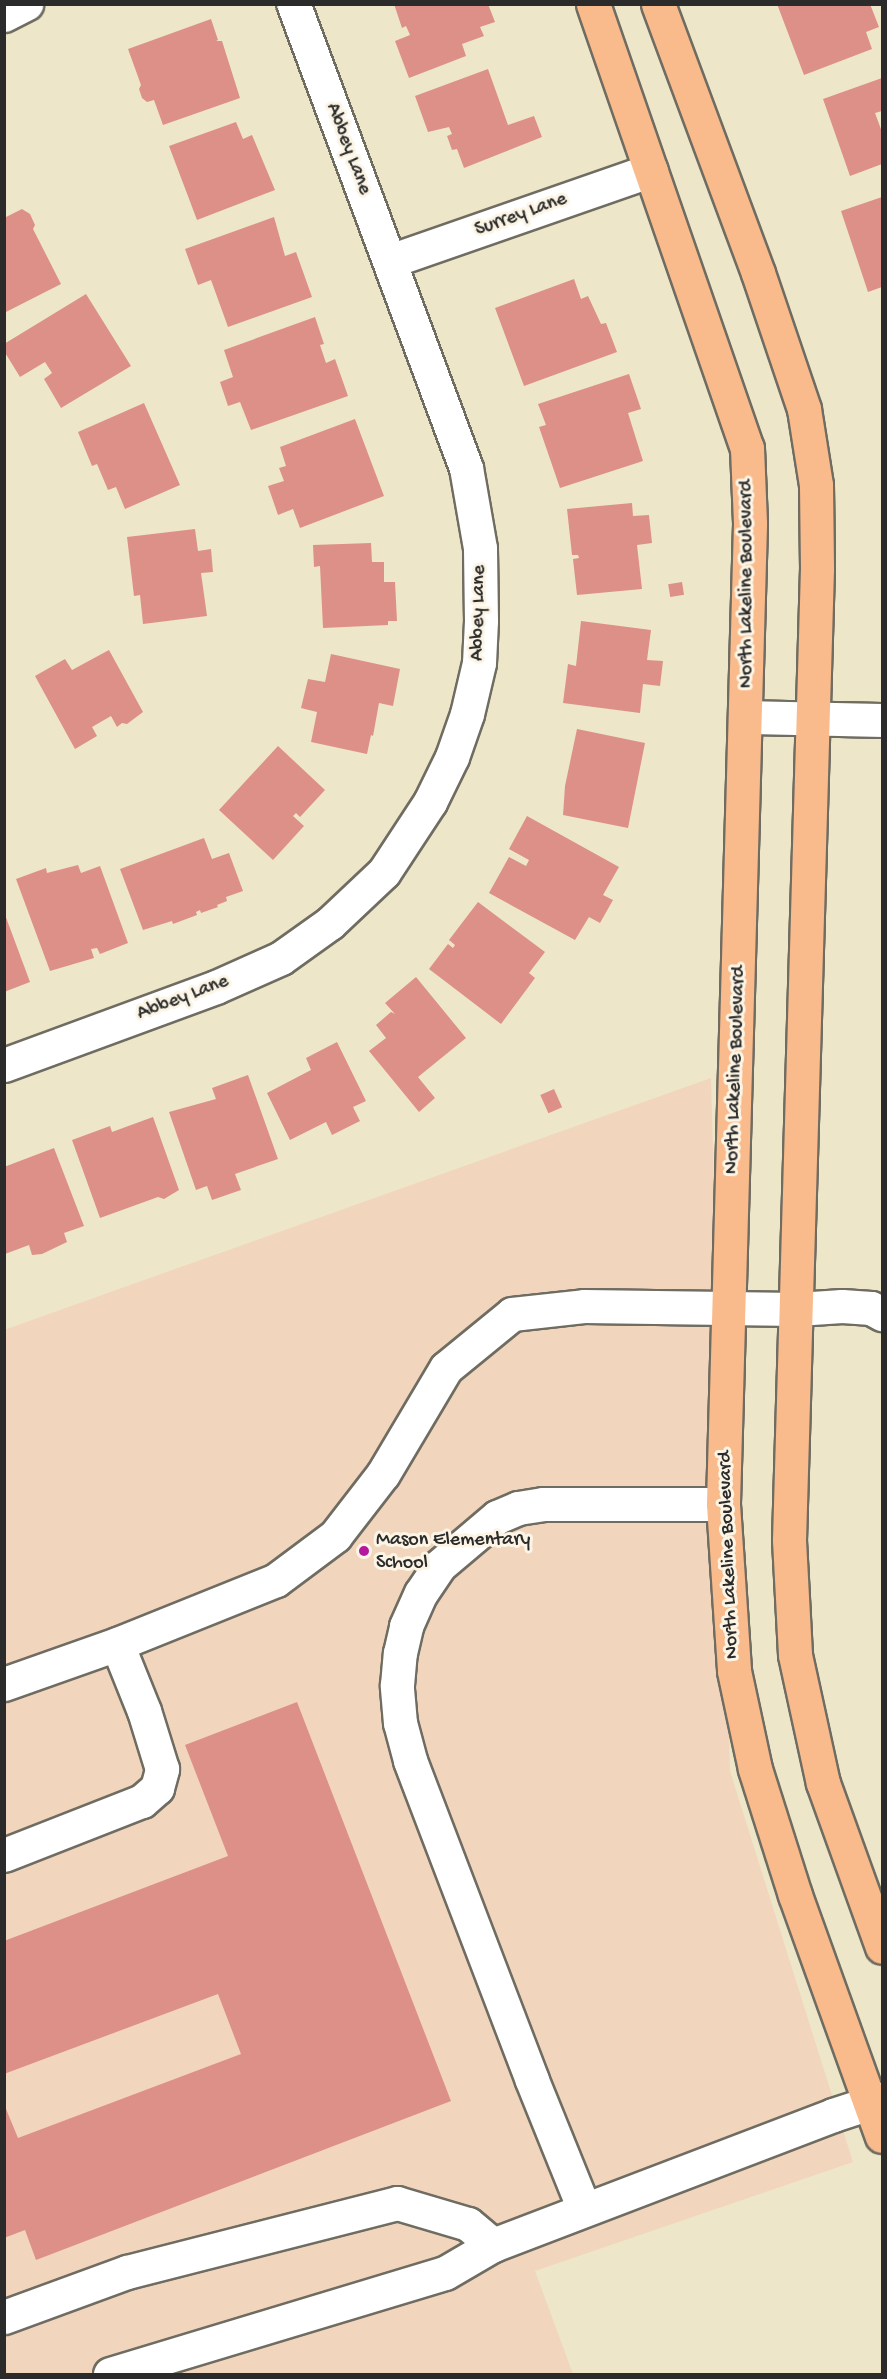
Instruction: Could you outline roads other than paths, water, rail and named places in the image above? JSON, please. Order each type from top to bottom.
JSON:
[{"type":"main road","name":"North Lakeline Boulevard","points":[[593,4],[747,448],[750,524],[746,717],[723,1504],[734,1671],[755,1769],[795,1895],[876,2101],[882,2136]]},
{"type":"main road","points":[[658,4],[758,273],[804,409],[816,485],[817,568],[789,1540],[795,1654],[823,1783],[882,1947]]},
{"type":"street","points":[[4,15],[26,4]]},
{"type":"street","name":"Abbey Lane","points":[[4,1065],[216,987],[281,958],[330,922],[384,872],[430,801],[452,757],[467,714],[479,663],[480,548],[466,468],[293,4]]},
{"type":"street","name":"Surrey Lane","points":[[390,261],[651,170]]},
{"type":"street","points":[[746,717],[882,720]]},
{"type":"street","points":[[4,1684],[117,1644],[276,1580],[334,1536],[383,1474],[446,1368],[512,1314],[584,1306],[797,1309],[842,1306],[871,1308],[882,1314]]},
{"type":"street","points":[[584,2209],[532,2080],[410,1760],[400,1723],[397,1684],[400,1653],[406,1626],[421,1593],[439,1566],[497,1517],[518,1508],[543,1504],[723,1504]]},
{"type":"street","points":[[4,1855],[142,1801],[157,1788],[162,1769],[144,1712],[117,1644]]},
{"type":"street","points":[[111,2374],[445,2273],[493,2245],[876,2101]]},
{"type":"street","points":[[4,2317],[127,2272],[397,2203],[468,2224],[493,2245]]},
{"type":"place","name":"Mason Elementary School","points":[[364,1551]]}]
